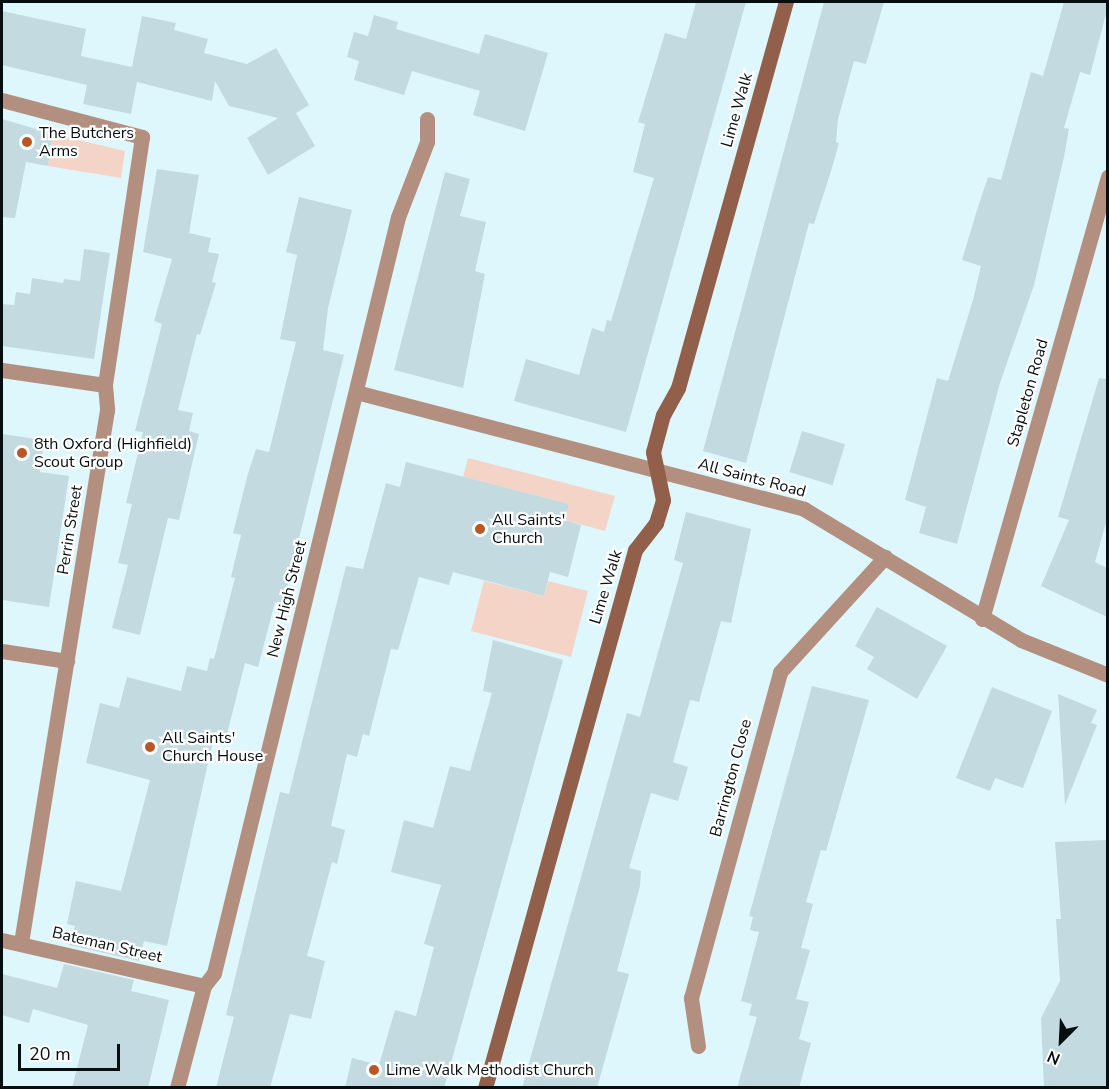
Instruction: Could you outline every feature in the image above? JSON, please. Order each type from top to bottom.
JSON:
[{"type":"street","name":"Lime Walk","points":[[486,1088],[635,550],[656,523],[663,500],[653,452],[658,433],[678,388],[786,2]]},
{"type":"street","name":"Perrin Street","points":[[2,100],[142,137],[105,385],[107,410],[21,943]]},
{"type":"street","name":"New High Street","points":[[177,1088],[204,986],[214,974],[398,216],[427,142],[427,119]]},
{"type":"street","name":"Stapleton Road","points":[[982,619],[1107,177]]},
{"type":"street","points":[[2,370],[105,385]]},
{"type":"street","name":"All Saints Road","points":[[356,392],[804,509],[982,619],[1021,640],[1107,675]]},
{"type":"street","name":"Barrington Close","points":[[698,1046],[691,998],[780,672],[885,557]]},
{"type":"street","points":[[2,651],[67,661]]},
{"type":"street","name":"Bateman Street","points":[[2,940],[204,986]]},
{"type":"shaded area","points":[[53,134],[125,151],[121,178],[48,166]]},
{"type":"shaded area","points":[[468,458],[615,496],[605,531],[565,520],[569,504],[463,477]]},
{"type":"shaded area","points":[[484,581],[544,596],[548,581],[588,591],[571,657],[471,631]]},
{"type":"building","points":[[696,2],[746,2],[626,432],[514,401],[526,359],[579,375],[592,328],[604,332],[607,320],[611,321],[654,178],[633,172],[645,124],[638,122],[665,33],[686,39]]},
{"type":"building","points":[[824,2],[884,2],[866,64],[854,61],[838,119],[836,142],[839,143],[814,224],[809,223],[746,463],[703,451]]},
{"type":"building","points":[[1064,2],[1107,2],[1107,10],[1090,75],[1080,72],[1064,128],[1069,129],[1064,157],[1034,285],[1000,383],[957,544],[919,533],[926,507],[905,500],[937,378],[948,381],[973,300],[981,266],[962,260],[977,210],[988,177],[1001,180],[1031,72],[1043,76]]},
{"type":"building","points":[[2,11],[86,29],[81,56],[132,67],[142,16],[176,23],[174,30],[208,39],[204,53],[247,64],[276,48],[309,105],[296,113],[315,146],[268,175],[247,138],[278,118],[229,106],[215,81],[212,101],[137,82],[131,114],[83,104],[87,85],[2,65]]},
{"type":"building","points":[[374,15],[398,22],[396,29],[479,54],[485,34],[548,53],[525,131],[473,115],[480,91],[412,71],[404,95],[354,80],[359,61],[347,57],[354,32],[368,36]]},
{"type":"building","points":[[2,119],[53,134],[48,166],[26,162],[15,218],[2,217]]},
{"type":"building","points":[[157,169],[199,175],[189,233],[211,238],[208,252],[219,254],[212,282],[216,283],[200,335],[197,334],[178,410],[193,413],[189,431],[199,434],[179,520],[168,518],[140,635],[112,628],[128,565],[118,563],[132,504],[126,503],[143,432],[135,431],[162,324],[154,321],[172,259],[143,252]]},
{"type":"building","points":[[445,172],[470,179],[460,216],[486,222],[475,271],[485,274],[463,388],[394,370]]},
{"type":"building","points":[[299,197],[352,210],[328,308],[323,350],[344,355],[283,604],[275,602],[258,667],[245,663],[227,734],[215,732],[167,946],[144,941],[139,961],[69,945],[75,926],[67,924],[76,881],[121,891],[150,780],[86,763],[100,703],[119,708],[127,677],[181,691],[187,666],[207,671],[210,658],[214,659],[235,578],[231,577],[241,535],[233,533],[247,477],[256,449],[269,452],[296,342],[280,339],[297,255],[286,252]]},
{"type":"building","points":[[84,249],[110,253],[94,359],[2,346],[2,304],[14,305],[16,292],[30,294],[32,278],[63,283],[64,279],[80,281]]},
{"type":"building","points":[[1099,378],[1107,379],[1107,519],[1095,562],[1107,568],[1107,617],[1041,586],[1069,520],[1058,517]]},
{"type":"building","points":[[802,431],[845,444],[832,485],[789,472]]},
{"type":"building","points":[[2,434],[44,440],[40,472],[69,476],[49,607],[2,600]]},
{"type":"building","points":[[406,462],[569,504],[565,520],[581,525],[568,577],[550,572],[544,596],[453,572],[449,585],[419,577],[398,650],[391,649],[369,736],[363,734],[357,757],[347,754],[331,826],[345,830],[337,864],[332,862],[307,956],[325,961],[311,1019],[290,1014],[270,1088],[216,1088],[234,1017],[226,1015],[280,792],[289,794],[346,566],[363,569],[386,483],[400,487]]},
{"type":"building","points":[[686,512],[751,529],[731,623],[721,621],[699,702],[690,700],[673,762],[688,767],[678,801],[651,793],[629,868],[641,871],[640,886],[617,971],[629,974],[597,1088],[522,1088],[627,713],[640,717],[683,563],[674,560]]},
{"type":"building","points":[[877,607],[947,646],[917,699],[867,669],[874,657],[855,646]]},
{"type":"building","points":[[493,640],[563,660],[444,1088],[345,1088],[352,1058],[379,1065],[395,1010],[416,1016],[434,947],[424,944],[441,885],[391,872],[404,820],[433,828],[450,766],[470,771],[492,693],[483,691]]},
{"type":"building","points":[[812,686],[869,700],[826,851],[821,850],[806,902],[813,904],[801,948],[810,950],[796,999],[809,1002],[799,1039],[811,1043],[799,1088],[737,1088],[757,1017],[749,1015],[752,1004],[741,1001],[759,932],[750,930],[753,917],[749,916]]},
{"type":"building","points":[[992,687],[1052,711],[1023,788],[995,778],[990,791],[956,778]]},
{"type":"building","points":[[1058,694],[1097,710],[1091,723],[1097,725],[1065,805]]},
{"type":"building","points":[[1107,840],[1107,1088],[1044,1088],[1041,1018],[1060,981],[1056,919],[1061,919],[1055,842]]},
{"type":"building","points":[[64,964],[134,980],[131,991],[169,1000],[148,1088],[72,1088],[88,1025],[33,1009],[29,1023],[2,1015],[2,974],[57,988]]},
{"type":"place","name":"The Butchers Arms","points":[[27,142]]},
{"type":"place","name":"8th Oxford (Highfield) Scout Group","points":[[22,453]]},
{"type":"place","name":"All Saints' Church","points":[[480,529]]},
{"type":"place","name":"All Saints' Church House","points":[[150,747]]},
{"type":"place","name":"Lime Walk Methodist Church","points":[[374,1070]]}]
